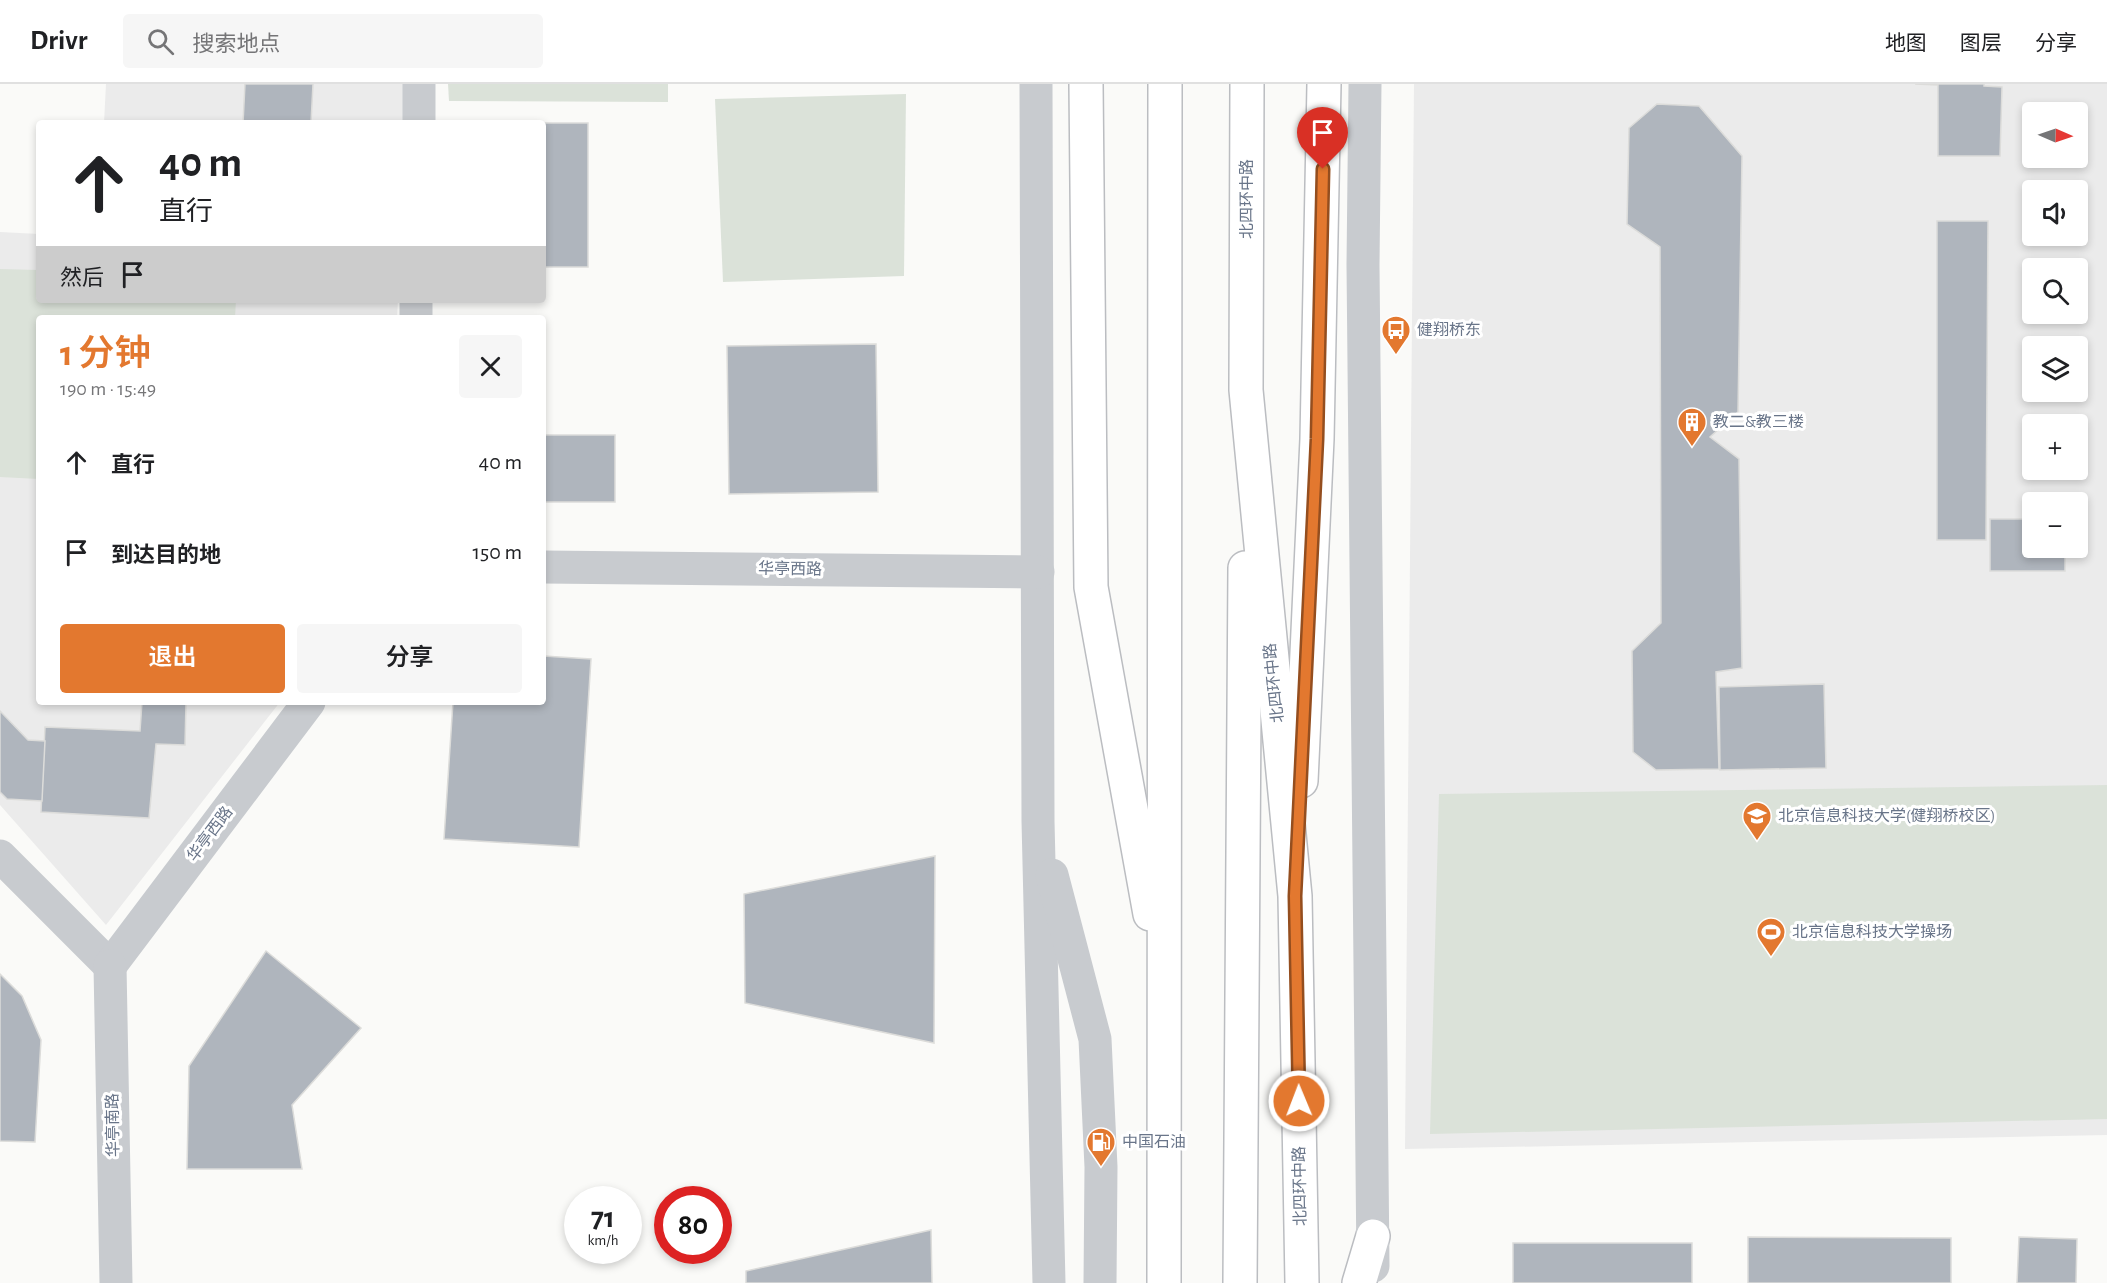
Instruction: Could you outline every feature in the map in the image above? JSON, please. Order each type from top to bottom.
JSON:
[{"type":"highway","points":[[1086,84],[1091,587],[1165,998]]},
{"type":"highway","points":[[1164,1283],[1165,84]]},
{"type":"highway","name":"北四环中路","points":[[1247,84],[1246,390],[1295,896],[1302,1283]]},
{"type":"highway","points":[[1295,896],[1317,439],[1324,84]]},
{"type":"highway","points":[[1240,1283],[1246,390]]},
{"type":"highway","points":[[1359,1283],[1373,1236]]},
{"type":"street","points":[[419,84],[419,120]]},
{"type":"street","points":[[1036,84],[1038,821],[1049,1283]]},
{"type":"street","points":[[1365,84],[1363,265],[1373,1283]]},
{"type":"street","name":"华亭西路","points":[[546,567],[1038,572]]},
{"type":"street","name":"华亭西路","points":[[110,966],[307,705]]},
{"type":"street","points":[[1038,821],[1095,1039],[1101,1167],[1100,1283]]},
{"type":"street","points":[[0,856],[110,966]]},
{"type":"street","name":"华亭南路","points":[[110,966],[116,1283]]},
{"type":"shaded area","points":[[106,84],[404,84],[403,120],[104,120]]},
{"type":"shaded area","points":[[448,84],[668,84],[668,102],[449,101]]},
{"type":"shaded area","name":"北京信息科技大学(健翔桥校区)","points":[[1414,84],[2107,84],[2107,1135],[1405,1149]]},
{"type":"shaded area","points":[[906,94],[904,276],[723,282],[715,99]]},
{"type":"shaded area","points":[[0,232],[36,234],[36,303],[398,303],[397,315],[36,315],[36,705],[278,705],[106,925],[0,805]]},
{"type":"shaded area","points":[[0,269],[36,270],[36,303],[236,303],[235,315],[36,315],[36,479],[0,477]]},
{"type":"shaded area","name":"北京信息科技大学操场","points":[[2107,785],[2107,1119],[1430,1134],[1439,794]]},
{"type":"building","points":[[245,84],[313,84],[311,120],[243,120]]},
{"type":"building","points":[[1915,84],[1984,84],[1984,86],[2002,87],[2000,156],[1938,156],[1938,85]]},
{"type":"building","name":"教二&教三楼","points":[[1657,104],[1699,106],[1742,156],[1738,412],[1710,437],[1739,459],[1742,668],[1716,672],[1719,769],[1656,770],[1633,752],[1632,651],[1661,623],[1660,247],[1627,224],[1629,128]]},
{"type":"building","points":[[546,123],[588,123],[588,267],[546,267]]},
{"type":"building","points":[[1937,221],[1988,221],[1986,540],[1937,540]]},
{"type":"building","points":[[876,344],[878,492],[729,494],[727,346]]},
{"type":"building","points":[[546,435],[615,435],[615,502],[546,502]]},
{"type":"building","points":[[1990,519],[2022,519],[2022,558],[2065,558],[2065,571],[1990,571]]},
{"type":"building","points":[[546,656],[591,659],[579,847],[444,839],[453,705],[546,705]]},
{"type":"building","points":[[1824,684],[1826,768],[1720,770],[1719,687]]},
{"type":"building","points":[[142,705],[186,705],[185,745],[156,744],[149,818],[41,812],[45,727],[140,731]]},
{"type":"building","points":[[0,711],[28,740],[45,741],[42,801],[7,799],[0,792]]},
{"type":"building","points":[[935,856],[934,1043],[745,1003],[744,894]]},
{"type":"building","points":[[266,951],[361,1028],[292,1105],[302,1169],[187,1169],[189,1066]]},
{"type":"building","points":[[0,974],[22,996],[41,1040],[35,1142],[0,1141]]},
{"type":"building","points":[[931,1230],[932,1283],[746,1283],[746,1271]]},
{"type":"building","points":[[1748,1237],[1951,1238],[1951,1283],[1748,1283]]},
{"type":"building","points":[[2019,1237],[2077,1239],[2076,1283],[2017,1283]]},
{"type":"building","points":[[1513,1243],[1692,1243],[1692,1283],[1513,1283]]},
{"type":"place","name":"健翔桥东","points":[[1396,356]]},
{"type":"place","name":"教二&教三楼","points":[[1692,448]]},
{"type":"place","name":"北京信息科技大学(健翔桥校区)","points":[[1757,842]]},
{"type":"place","name":"北京信息科技大学操场","points":[[1771,958]]},
{"type":"place","name":"中国石油","points":[[1101,1168]]},
{"type":"route","points":[[1299,1101],[1295,896],[1317,439],[1323,169]]}]
